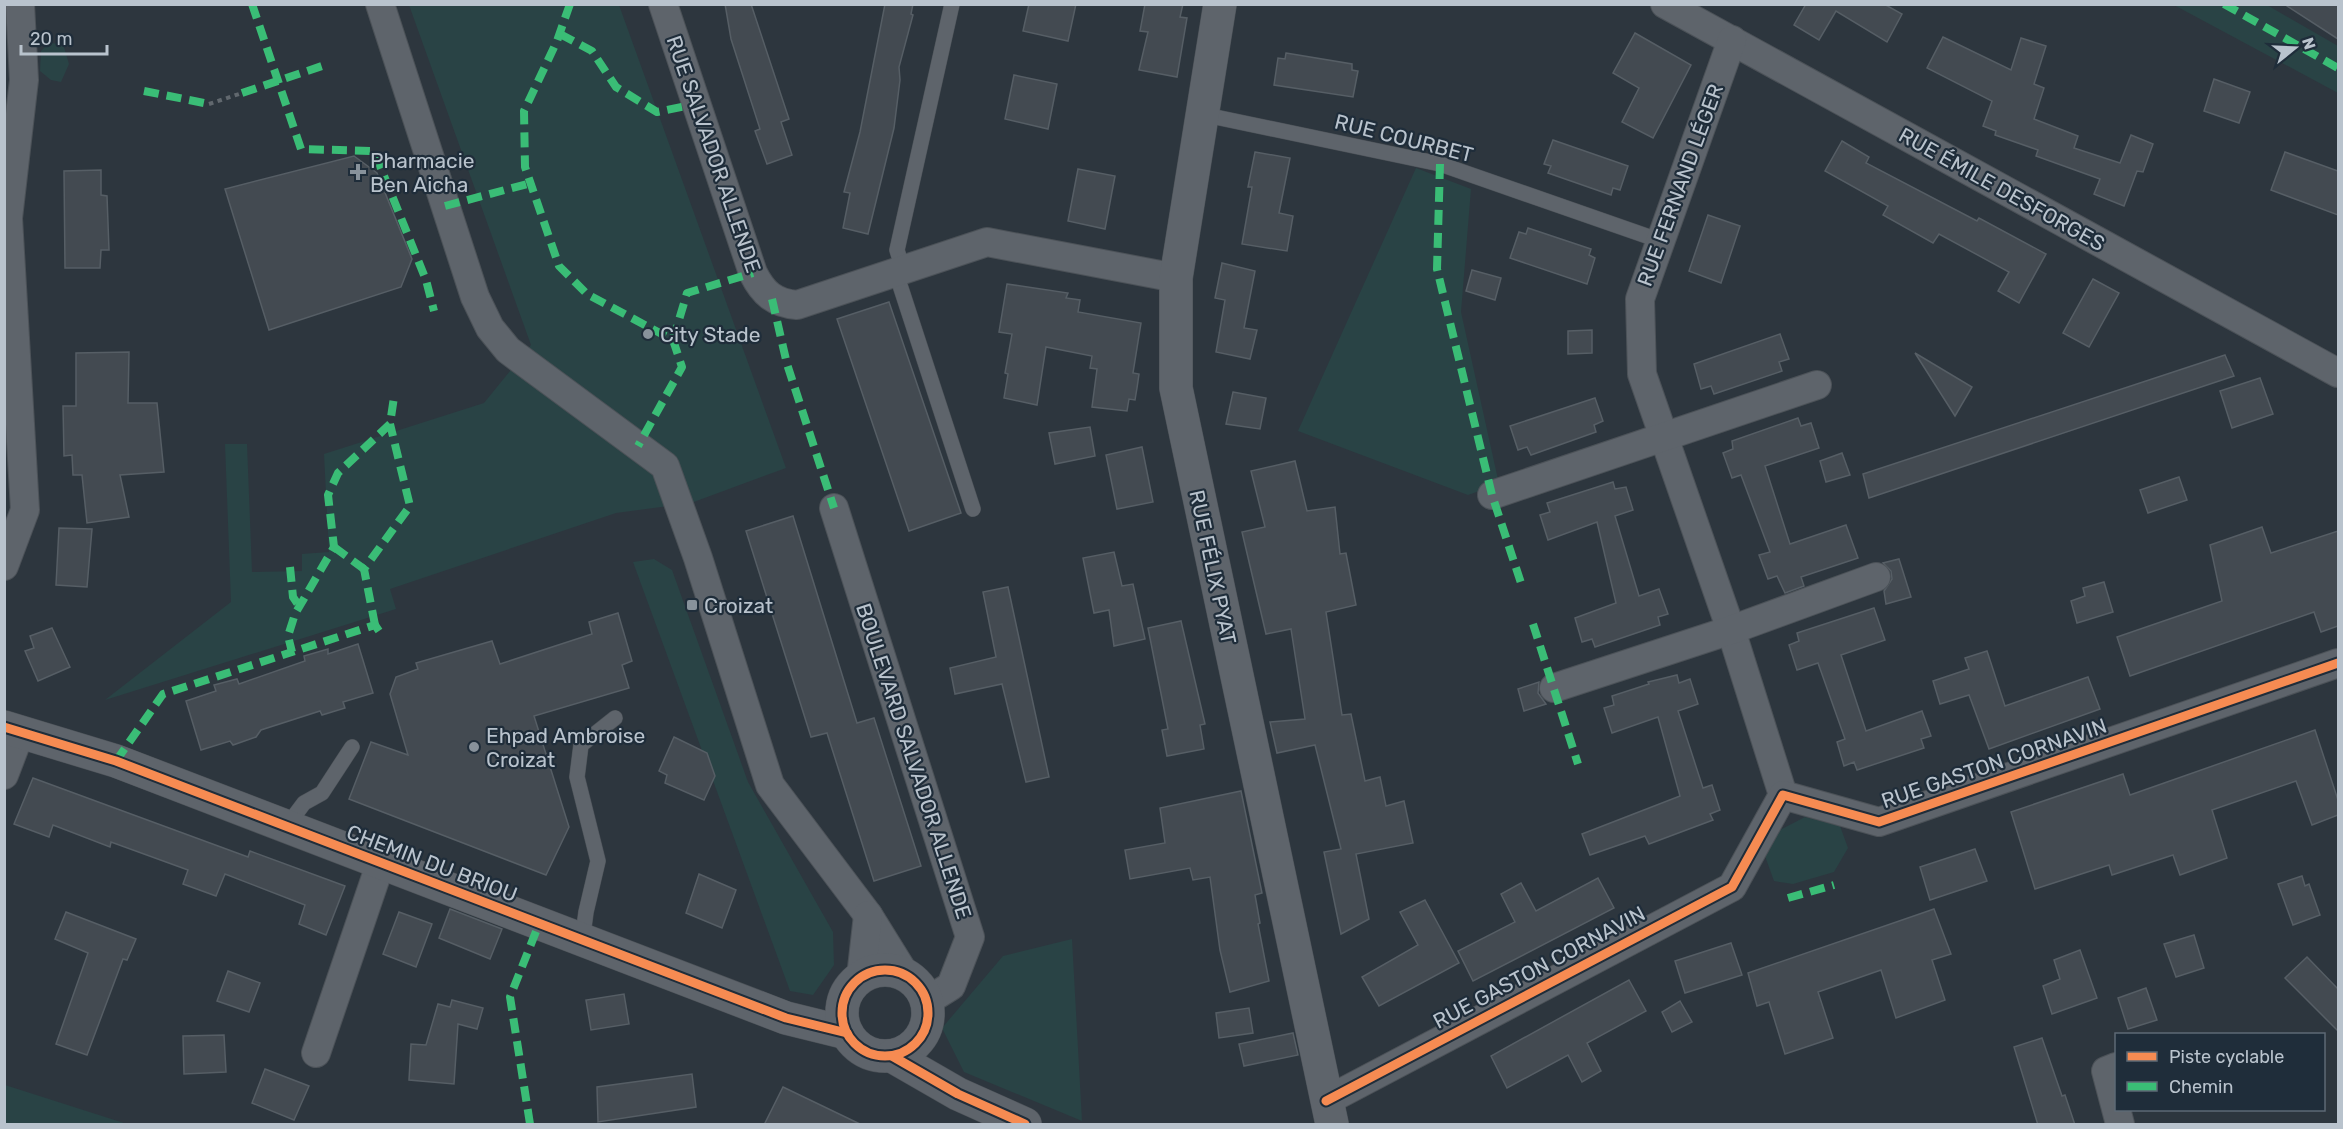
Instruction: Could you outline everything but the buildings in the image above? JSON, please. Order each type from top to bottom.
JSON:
[{"type":"street","points":[[4,566],[25,510],[8,218],[20,4]]},
{"type":"street","points":[[380,4],[475,297],[490,328],[508,350],[665,466],[698,558],[770,785],[868,915],[904,974]]},
{"type":"street","name":"RUE SALVADOR ALLENDE","points":[[663,4],[760,288],[772,299],[797,305],[900,272]]},
{"type":"street","name":"RUE FÉLIX PYAT","points":[[1220,4],[1176,278],[1176,388],[1329,1113]]},
{"type":"street","name":"RUE ÉMILE DESFORGES","points":[[1665,4],[2338,370]]},
{"type":"street","name":"RUE FERNAND LÉGER","points":[[1732,40],[1640,299],[1642,374],[1731,630],[1783,795]]},
{"type":"street","points":[[900,272],[987,242],[1176,278]]},
{"type":"street","points":[[1492,495],[1816,385]]},
{"type":"street","name":"BOULEVARD SALVADOR ALLENDE","points":[[834,508],[970,938],[951,986],[927,1001]]},
{"type":"street","points":[[1554,688],[1731,630],[1876,577]]},
{"type":"street","name":"RUE GASTON CORNAVIN","points":[[1329,1113],[1732,887],[1783,795],[1879,822],[2338,663]]},
{"type":"street","name":"CHEMIN DU BRIOU","points":[[4,775],[12,730],[116,761],[582,942],[786,1018],[845,1020]]},
{"type":"street","name":"CHEMIN DU BRIOU","points":[[316,1053],[381,862]]},
{"type":"street","points":[[861,977],[868,915]]},
{"type":"street","points":[[889,970],[904,974],[914,980],[927,1001],[928,1016],[925,1030],[904,1049],[878,1056],[866,1051],[845,1020],[846,995],[861,977],[874,971],[889,970]]},
{"type":"street","points":[[904,1049],[958,1094],[1025,1125]]},
{"type":"street","points":[[2115,1066],[2106,1071],[2115,1106]]},
{"type":"lane","points":[[951,4],[897,250],[900,272],[973,509]]},
{"type":"lane","name":"RUE COURBET","points":[[1201,114],[1440,164],[1660,241]]},
{"type":"lane","points":[[582,942],[586,912],[598,861],[577,777],[581,745],[615,718]]},
{"type":"lane","points":[[286,827],[304,802],[322,793],[352,747]]},
{"type":"path","points":[[209,104],[242,93]]},
{"type":"green space","points":[[409,5],[619,5],[786,468],[691,503],[616,513],[390,589],[396,609],[105,700],[231,602],[225,444],[247,444],[252,572],[302,571],[302,554],[329,552],[324,454],[484,403],[531,345]]},
{"type":"green space","points":[[2174,5],[2267,5],[2338,46],[2338,93]]},
{"type":"green space","points":[[49,43],[63,44],[69,64],[61,82],[51,80],[40,71],[41,51]]},
{"type":"green space","points":[[1416,168],[1471,189],[1461,312],[1499,484],[1468,495],[1298,431]]},
{"type":"green space","points":[[654,559],[672,570],[748,782],[833,932],[834,965],[813,995],[790,991],[633,562]]},
{"type":"green space","points":[[1805,817],[1840,826],[1848,848],[1834,872],[1793,884],[1774,881],[1765,856],[1774,833]]},
{"type":"green space","points":[[1072,939],[1082,1121],[964,1072],[942,1028],[1003,956]]},
{"type":"green space","points":[[5,1085],[127,1124],[5,1124]]},
{"type":"marked path","points":[[252,4],[301,149],[374,151],[426,280],[434,311]]},
{"type":"marked path","points":[[570,4],[557,41],[524,111],[525,167],[559,266],[587,294],[673,340],[682,367],[638,446]]},
{"type":"marked path","points":[[2224,4],[2338,68]]},
{"type":"marked path","points":[[560,34],[592,51],[616,87],[657,112],[696,104]]},
{"type":"marked path","points":[[242,93],[328,64]]},
{"type":"marked path","points":[[144,91],[209,104]]},
{"type":"marked path","points":[[1440,164],[1437,269],[1492,495],[1523,589]]},
{"type":"marked path","points":[[445,206],[531,183]]},
{"type":"marked path","points":[[673,340],[687,293],[753,273]]},
{"type":"marked path","points":[[772,299],[787,364],[834,508]]},
{"type":"marked path","points":[[379,631],[375,625],[292,652],[288,636],[295,614],[334,547],[328,495],[338,473],[390,424],[394,397]]},
{"type":"marked path","points":[[375,625],[364,569],[410,506],[390,424]]},
{"type":"marked path","points":[[334,547],[364,569]]},
{"type":"marked path","points":[[290,567],[293,597],[299,606]]},
{"type":"marked path","points":[[1533,624],[1578,764]]},
{"type":"marked path","points":[[116,761],[163,694],[292,652]]},
{"type":"marked path","points":[[1788,898],[1834,885]]},
{"type":"marked path","points":[[530,1124],[510,997],[539,924]]},
{"type":"cycle path","points":[[1326,1101],[1732,887],[1783,795],[1879,822],[2338,663]]},
{"type":"cycle path","points":[[4,727],[116,761],[786,1018],[847,1033]]},
{"type":"cycle path","points":[[885,970],[909,977],[921,989],[928,1013],[921,1037],[909,1049],[885,1056],[861,1049],[849,1037],[842,1013],[849,989],[861,977],[885,970]]},
{"type":"cycle path","points":[[892,1056],[958,1094],[1025,1124]]},
{"type":"place","name":"Pharmacie Ben Aicha","points":[[358,172]]},
{"type":"place","name":"City Stade","points":[[648,334]]},
{"type":"place","name":"Croizat","points":[[692,605]]},
{"type":"place","name":"Ehpad Ambroise Croizat","points":[[474,747]]}]
